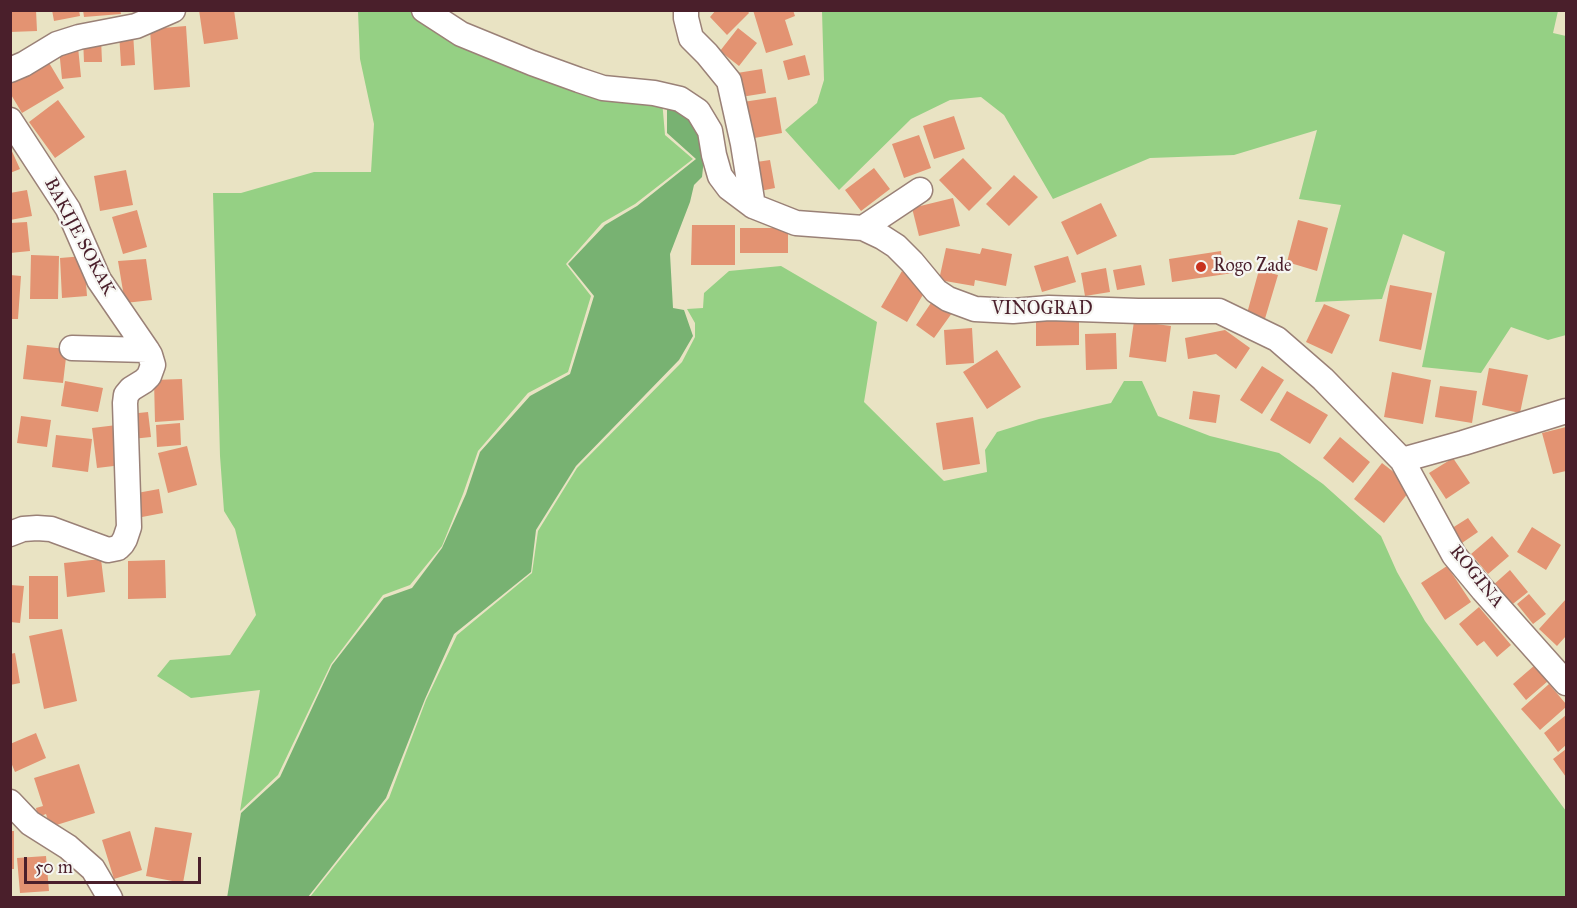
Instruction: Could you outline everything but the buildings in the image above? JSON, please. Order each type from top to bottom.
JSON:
[{"type":"street","points":[[10,70],[57,44],[79,37],[136,26],[173,10]]},
{"type":"street","name":"VINOGRAD","points":[[424,10],[461,34],[579,80],[603,88],[654,93],[680,99],[698,111],[710,131],[720,176],[729,188],[753,206],[796,223],[863,228],[882,237],[896,246],[936,291],[948,299],[975,309],[1014,311],[1049,308],[1138,312],[1219,311],[1247,324]]},
{"type":"street","points":[[686,10],[691,38],[729,81],[743,144],[753,206]]},
{"type":"street","name":"BAKIJE SOKAK","points":[[10,120],[68,209],[99,280],[147,350]]},
{"type":"street","points":[[863,228],[920,190]]},
{"type":"street","name":"ROGINA","points":[[1247,324],[1277,339],[1323,378],[1402,460],[1454,555],[1566,683]]},
{"type":"street","points":[[10,534],[17,530],[30,528],[51,529],[108,550],[118,548],[126,539],[129,521],[126,395],[131,388],[144,381],[152,371],[153,365],[147,350],[72,348]]},
{"type":"street","points":[[1402,460],[1566,411]]},
{"type":"street","points":[[10,802],[30,823],[68,847],[93,869],[110,897]]},
{"type":"green space","points":[[358,11],[415,11],[662,100],[665,135],[693,159],[635,204],[602,223],[566,264],[591,296],[568,372],[528,393],[478,451],[442,546],[410,585],[383,595],[331,664],[278,775],[240,811],[260,690],[191,698],[157,676],[170,660],[230,655],[256,615],[235,529],[224,511],[220,456],[213,193],[241,193],[314,172],[371,172],[374,124],[360,59]]},
{"type":"green space","points":[[822,11],[1558,11],[1553,33],[1566,36],[1566,335],[1548,340],[1511,327],[1481,373],[1422,367],[1445,252],[1403,234],[1382,299],[1315,302],[1341,205],[1299,199],[1317,130],[1234,155],[1150,158],[1053,199],[1004,115],[981,97],[950,100],[911,119],[839,190],[785,130],[817,103],[824,80]]},
{"type":"green space","points":[[667,102],[689,113],[701,130],[705,149],[702,177],[694,185],[690,202],[670,254],[673,308],[684,310],[693,336],[679,360],[576,466],[536,530],[531,572],[454,634],[425,699],[386,798],[308,897],[227,898],[241,813],[280,777],[332,665],[384,598],[412,588],[442,548],[466,494],[480,452],[530,396],[570,374],[594,296],[568,264],[605,225],[637,206],[696,159],[667,133]]},
{"type":"green space","points":[[781,266],[877,322],[864,402],[944,481],[987,472],[985,450],[997,432],[1039,419],[1111,403],[1124,381],[1142,381],[1158,416],[1210,436],[1279,453],[1323,484],[1381,536],[1397,572],[1425,621],[1566,811],[1566,897],[310,897],[389,798],[426,700],[457,635],[532,573],[538,531],[577,468],[682,362],[695,337],[695,323],[687,309],[703,308],[704,293],[729,271]]},
{"type":"place","name":"Rogo Zade","points":[[1201,267]]}]
